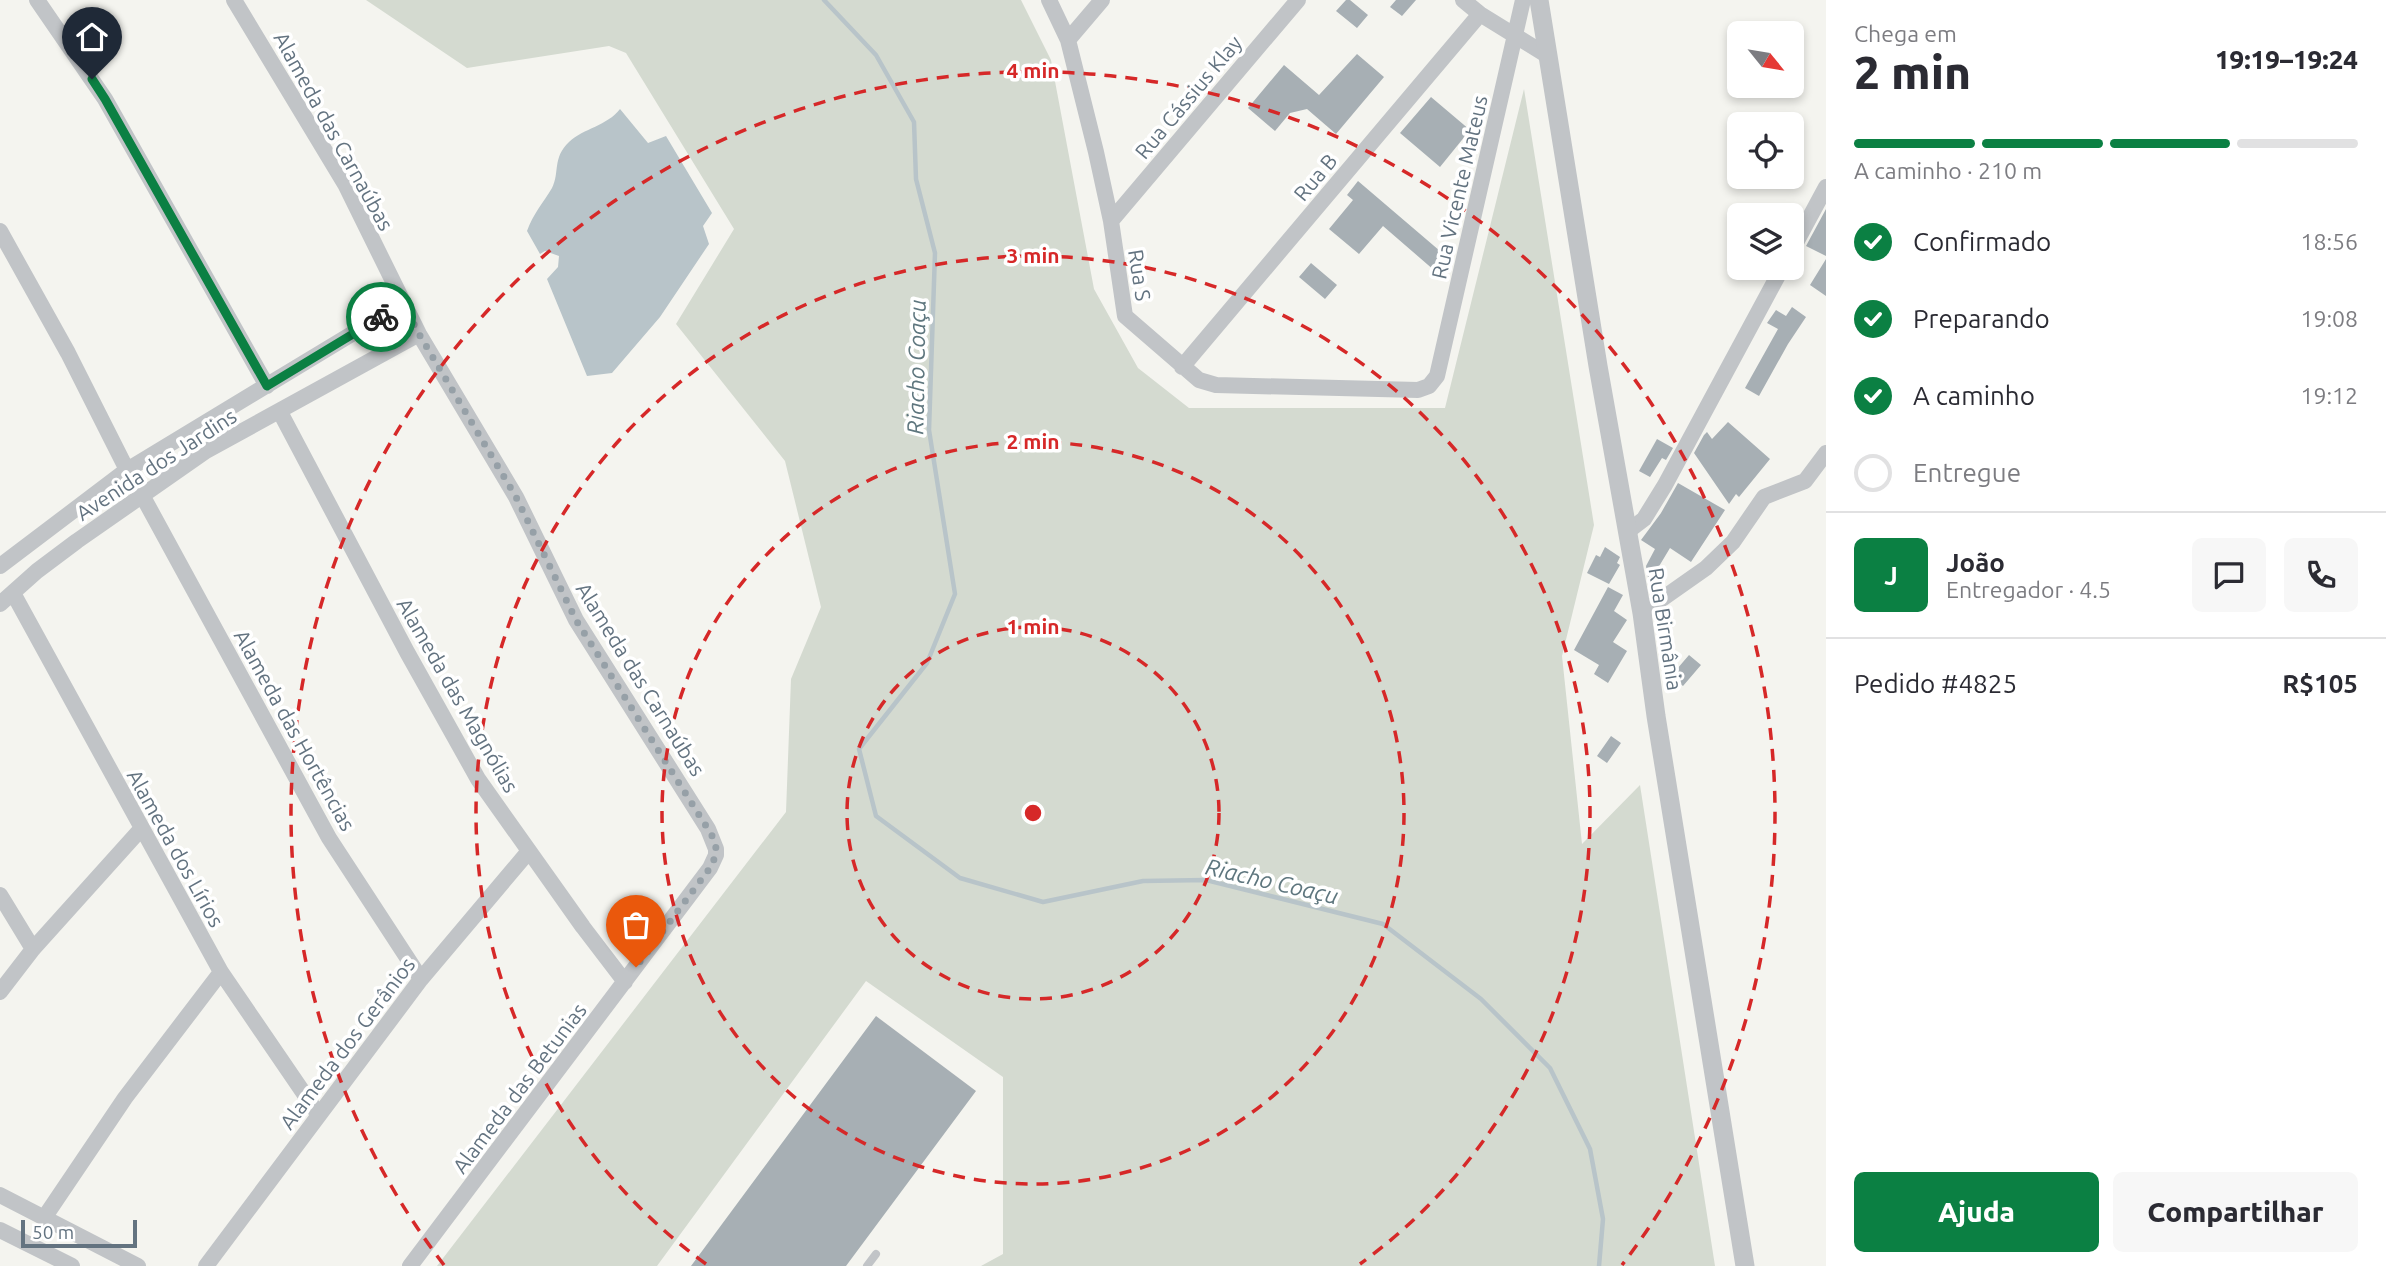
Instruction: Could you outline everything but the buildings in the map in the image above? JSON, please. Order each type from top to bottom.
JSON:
[{"type":"street","points":[[37,0],[105,99],[267,386]]},
{"type":"street","name":"Alameda das Carnaúbas","points":[[234,0],[345,184],[419,334],[516,497],[576,620],[715,841],[716,855],[710,868]]},
{"type":"street","name":"Rua S","points":[[1049,0],[1068,40],[1111,221],[1125,316],[1199,380],[1216,385],[1418,390],[1433,383]]},
{"type":"street","points":[[1068,40],[1102,0]]},
{"type":"street","name":"Rua Cássius Klay","points":[[1111,221],[1298,0]]},
{"type":"street","points":[[1463,0],[1480,14],[1548,56]]},
{"type":"street","name":"Rua Vicente Mateus","points":[[1433,383],[1437,376],[1523,0]]},
{"type":"street","name":"Rua Birmânia","points":[[1539,0],[1643,613],[1656,716],[1745,1266]]},
{"type":"street","name":"Rua B","points":[[1182,367],[1480,14]]},
{"type":"street","points":[[1804,228],[1826,187]]},
{"type":"street","points":[[0,231],[68,353],[127,470]]},
{"type":"street","points":[[1627,531],[1644,519],[1665,485],[1776,280]]},
{"type":"street","name":"Avenida dos Jardins","points":[[0,566],[127,470],[403,303]]},
{"type":"street","name":"Avenida dos Jardins","points":[[6,598],[76,541],[206,451],[419,334]]},
{"type":"street","name":"Alameda das Magnólias","points":[[280,412],[407,652],[478,779],[625,982]]},
{"type":"street","points":[[193,431],[206,451]]},
{"type":"street","points":[[1643,613],[1706,568],[1733,542],[1764,497],[1805,481],[1826,453]]},
{"type":"street","name":"Alameda das Hortências","points":[[142,495],[329,838],[421,979]]},
{"type":"street","points":[[61,520],[76,541]]},
{"type":"street","name":"Alameda dos Lírios","points":[[6,598],[221,972],[318,1114]]},
{"type":"street","points":[[0,992],[33,949],[141,829]]},
{"type":"street","name":"Alameda dos Gerânios","points":[[205,1266],[421,979],[529,851]]},
{"type":"street","name":"Alameda das Betunias","points":[[410,1266],[710,868]]},
{"type":"street","points":[[0,895],[33,949]]},
{"type":"street","points":[[44,1218],[125,1098],[221,972]]},
{"type":"street","points":[[0,1195],[138,1266]]},
{"type":"street","points":[[0,1230],[72,1266]]},
{"type":"lane","points":[[867,1266],[876,1254]]},
{"type":"shaded area","points":[[366,0],[1021,0],[1051,60],[1094,289],[1138,368],[1189,408],[1445,408],[1524,89],[1594,525],[1562,656],[1582,844],[1640,785],[1715,1266],[981,1266],[1003,1254],[1003,1077],[866,981],[657,1266],[437,1266],[786,812],[791,679],[821,607],[785,461],[676,324],[734,229],[626,53],[609,46],[467,68]]},
{"type":"shaded area","points":[[620,109],[648,143],[666,136],[712,213],[703,226],[709,244],[660,317],[612,373],[587,376],[547,279],[558,267],[559,256],[545,251],[540,254],[527,231],[552,188],[558,160],[564,148],[575,137],[609,119]]},
{"type":"waterway","name":"Riacho Coaçu","points":[[824,0],[876,55],[914,122],[916,179],[935,253],[929,430],[955,594],[927,663],[859,749],[876,816],[960,878],[1043,902],[1143,881],[1206,880],[1383,924],[1481,999],[1550,1068],[1590,1149],[1603,1219],[1599,1266]]},
{"type":"way so far","points":[[381,317],[403,303],[516,497],[576,620],[715,841],[716,855],[710,868],[636,967]]},
{"type":"route","points":[[92,79],[267,386],[381,317]]}]
